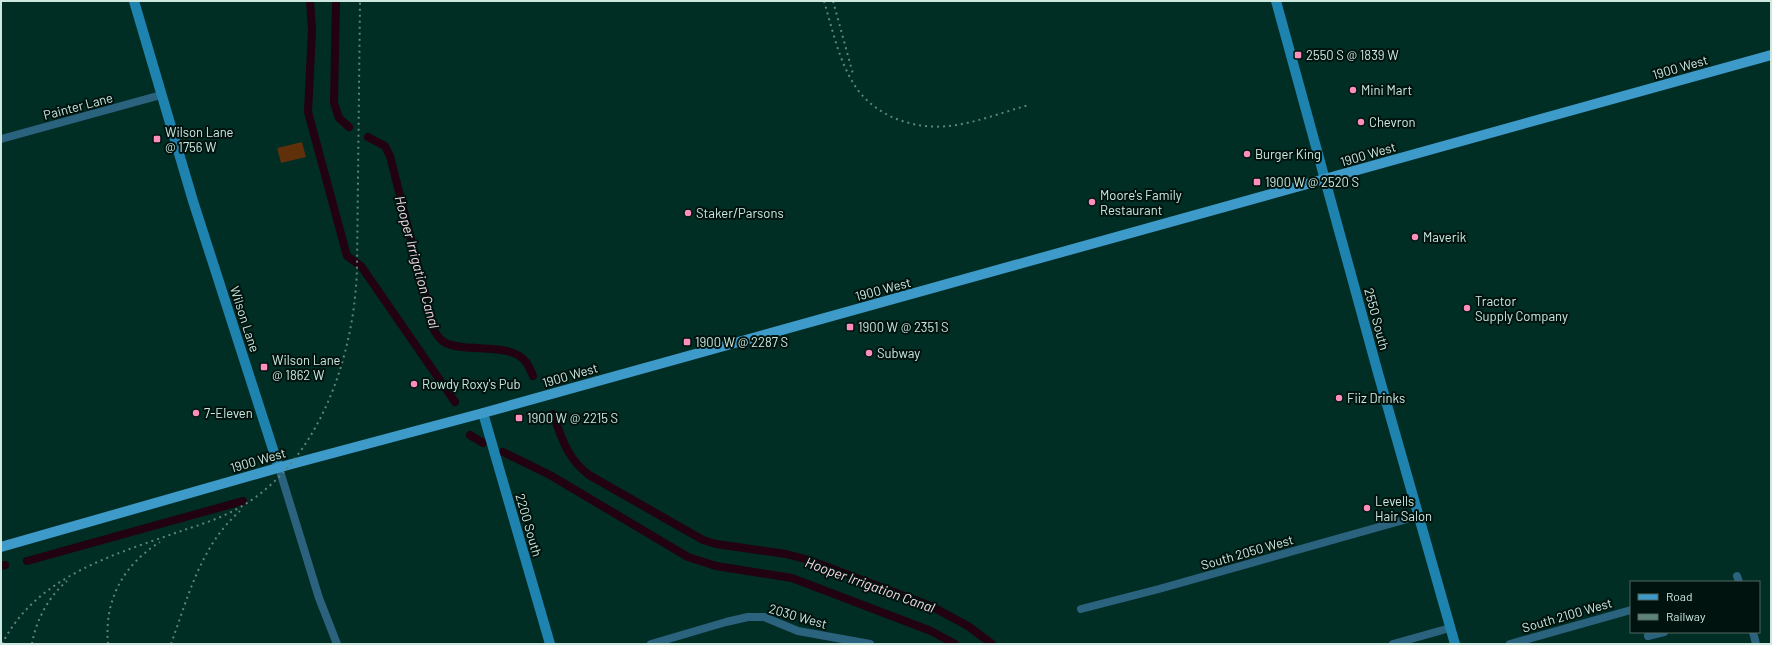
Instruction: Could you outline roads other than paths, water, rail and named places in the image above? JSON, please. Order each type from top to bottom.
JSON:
[{"type":"main road","name":"1900 West","points":[[1,547],[279,468],[1326,180],[1771,55]]},
{"type":"street","name":"Wilson Lane","points":[[134,1],[193,201],[279,468],[319,598],[336,644]]},
{"type":"street","name":"2550 South","points":[[1276,1],[1418,516],[1455,644]]},
{"type":"street","name":"Painter Lane","points":[[1,139],[161,95]]},
{"type":"street","name":"2200 South","points":[[483,413],[550,644]]},
{"type":"street","name":"South 2050 West","points":[[1081,609],[1159,589],[1418,516]]},
{"type":"street","name":"South 2100 West","points":[[1510,644],[1630,610]]},
{"type":"street","name":"2030 West","points":[[651,644],[726,622],[748,617],[764,617],[798,631],[870,644]]},
{"type":"street","points":[[1393,644],[1407,642],[1450,628]]},
{"type":"street","points":[[1649,637],[1661,633]]},
{"type":"street","points":[[1753,633],[1756,644]]},
{"type":"waterway","points":[[310,1],[312,30],[308,112],[347,256],[361,266],[455,402]]},
{"type":"waterway","name":"Hooper Irrigation Canal","points":[[336,1],[334,103],[339,118],[349,127]]},
{"type":"waterway","name":"Hooper Irrigation Canal","points":[[368,137],[385,146],[390,156],[434,330],[437,335],[444,342],[453,345],[499,350],[519,356],[526,362],[533,376]]},
{"type":"waterway","name":"Hooper Irrigation Canal","points":[[553,414],[570,455],[589,475],[703,540],[716,544],[786,554],[809,560],[931,606],[968,626],[992,644]]},
{"type":"waterway","points":[[470,435],[483,443]]},
{"type":"waterway","points":[[503,452],[550,475],[688,557],[716,566],[792,578],[931,631],[955,644]]},
{"type":"waterway","points":[[27,561],[243,501]]},
{"type":"waterway","points":[[1,566],[5,565]]},
{"type":"railway","points":[[2,644],[17,620],[36,600],[57,584],[106,558],[229,513],[260,494],[286,470],[308,440],[325,408],[339,373],[349,338],[355,302],[357,267],[360,1]]},
{"type":"railway","points":[[824,1],[839,52],[852,81],[860,93],[870,103],[894,118],[921,125],[935,127],[949,126],[979,120],[1029,105]]},
{"type":"railway","points":[[833,1],[853,74]]},
{"type":"railway","points":[[171,644],[197,573],[215,540],[240,511]]},
{"type":"railway","points":[[108,644],[109,613],[113,598],[119,585],[126,573],[136,561],[160,542]]},
{"type":"railway","points":[[32,644],[44,609],[54,594],[67,581]]},
{"type":"place","name":"2550 S @ 1839 W","points":[[1298,55]]},
{"type":"place","name":"Mini Mart","points":[[1353,90]]},
{"type":"place","name":"Chevron","points":[[1361,122]]},
{"type":"place","name":"Wilson Lane @ 1756 W","points":[[157,139]]},
{"type":"place","name":"Burger King","points":[[1247,154]]},
{"type":"place","name":"1900 W @ 2520 S","points":[[1257,182]]},
{"type":"place","name":"Moore's Family Restaurant","points":[[1092,202]]},
{"type":"place","name":"Staker/Parsons","points":[[688,213]]},
{"type":"place","name":"Maverik","points":[[1415,237]]},
{"type":"place","name":"Tractor Supply Company","points":[[1467,308]]},
{"type":"place","name":"1900 W @ 2351 S","points":[[850,327]]},
{"type":"place","name":"1900 W @ 2287 S","points":[[687,342]]},
{"type":"place","name":"Subway","points":[[869,353]]},
{"type":"place","name":"Wilson Lane @ 1862 W","points":[[264,367]]},
{"type":"place","name":"Rowdy Roxy's Pub","points":[[414,384]]},
{"type":"place","name":"Fiiz Drinks","points":[[1339,398]]},
{"type":"place","name":"7-Eleven","points":[[196,413]]},
{"type":"place","name":"1900 W @ 2215 S","points":[[519,418]]},
{"type":"place","name":"Levells Hair Salon","points":[[1367,508]]}]
